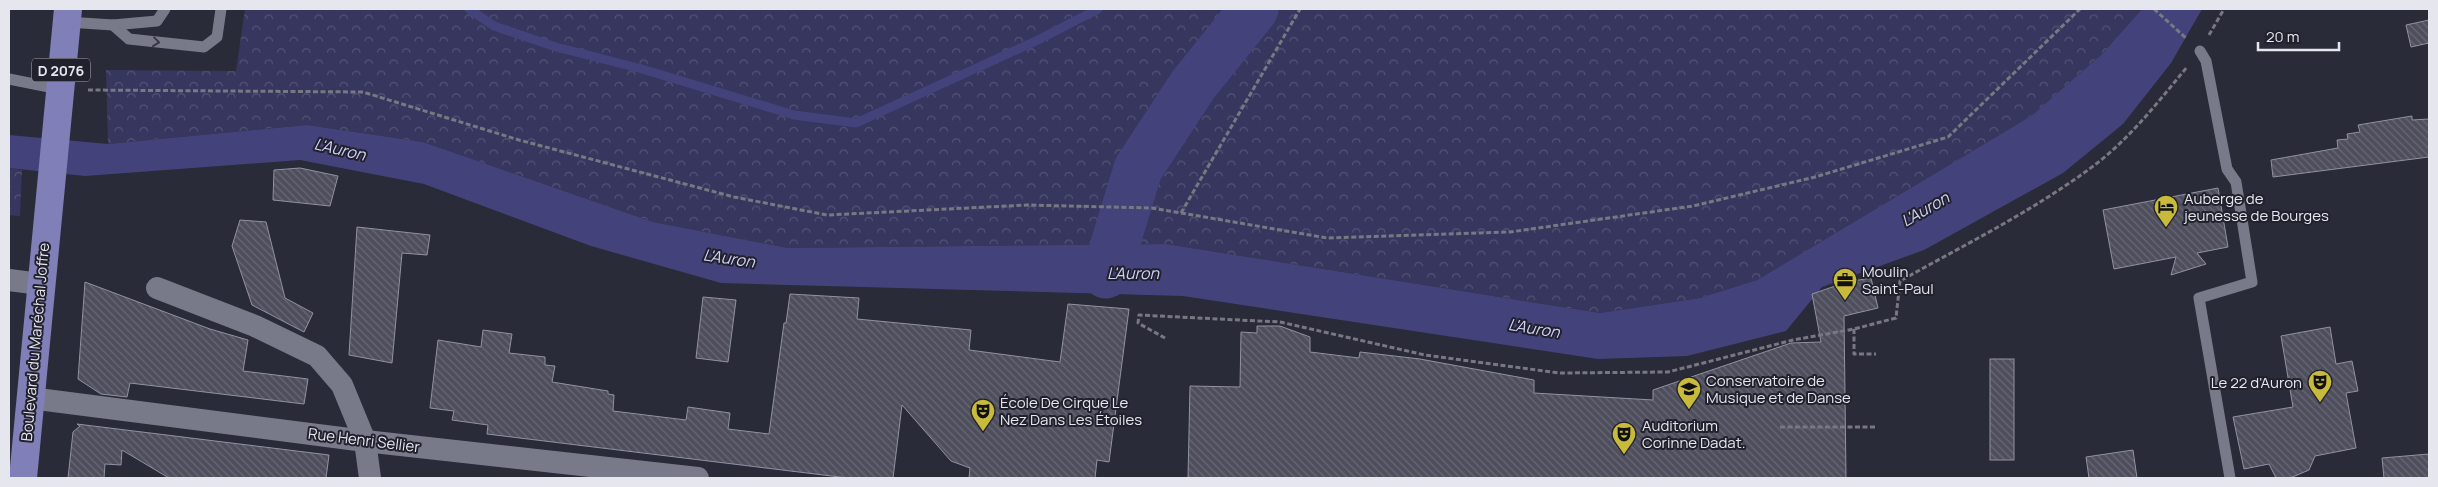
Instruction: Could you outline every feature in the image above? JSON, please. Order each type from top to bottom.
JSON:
[{"type":"main road","name":"D 2076","points":[[59,89],[67,16]]},
{"type":"main road","name":"Boulevard du Maréchal Joffre","points":[[18,470],[30,398],[59,89]]},
{"type":"street","points":[[9,280],[40,284]]},
{"type":"street","points":[[157,288],[255,326],[317,356],[342,385],[365,441],[370,478]]},
{"type":"street","name":"Rue Henri Sellier","points":[[30,398],[365,441],[698,478]]},
{"type":"lane","points":[[67,16],[113,25],[157,21],[165,9]]},
{"type":"lane","points":[[113,25],[129,39],[204,47],[217,37],[221,9]]},
{"type":"lane","points":[[2200,51],[2206,61],[2227,169],[2236,182],[2252,282],[2199,298],[2230,478]]},
{"type":"lane","points":[[9,79],[59,89]]},
{"type":"path","points":[[1181,213],[1300,9]]},
{"type":"path","points":[[59,89],[363,92],[519,140],[734,197],[827,215],[1027,205],[1126,207],[1181,213],[1326,238],[1510,232],[1693,206],[1815,177],[1948,137],[2080,9]]},
{"type":"path","points":[[2154,9],[2182,34]]},
{"type":"path","points":[[1165,338],[1138,323],[1138,315],[1280,322],[1425,355],[1558,373],[1668,372],[1793,340],[1854,330],[1896,318],[1900,281],[2034,206],[2096,163],[2145,118],[2200,51],[2224,9]]},
{"type":"path","points":[[1854,330],[1854,354],[1876,354]]},
{"type":"path","points":[[1780,426],[1876,427]]},
{"type":"green space","points":[[245,9],[2142,9],[2102,54],[2031,116],[1757,280],[1700,298],[1600,313],[1166,244],[788,248],[653,222],[423,142],[307,125],[108,144],[106,70],[236,71]]},
{"type":"green space","points":[[9,168],[22,170],[20,216],[9,215]]},
{"type":"water","name":"L'Auron","points":[[2142,9],[2202,9],[2171,63],[2123,124],[2063,173],[1924,250],[1822,287],[1786,331],[1687,356],[1598,359],[1183,296],[721,283],[591,246],[424,184],[300,160],[85,176],[9,168],[9,135],[108,144],[307,125],[423,142],[653,222],[788,248],[1166,244],[1600,313],[1700,298],[1757,280],[2031,116],[2102,54]]},
{"type":"building","points":[[2429,20],[2429,43],[2411,47],[2406,25]]},
{"type":"building","points":[[2412,116],[2412,120],[2429,119],[2429,157],[2273,177],[2271,160],[2338,148],[2337,140],[2348,139],[2347,134],[2360,132],[2358,125]]},
{"type":"building","points":[[300,168],[338,176],[330,206],[273,200],[274,170]]},
{"type":"building","name":"Auberge de jeunesse de Bourges","points":[[2218,188],[2228,247],[2197,253],[2206,264],[2171,275],[2176,257],[2114,269],[2103,210]]},
{"type":"building","points":[[240,220],[266,222],[285,298],[313,313],[304,332],[252,305],[232,246]]},
{"type":"building","points":[[357,227],[430,235],[427,255],[402,253],[392,363],[349,355]]},
{"type":"building","points":[[1871,278],[1878,308],[1844,316],[1846,478],[1188,478],[1190,386],[1240,387],[1241,332],[1257,333],[1257,326],[1280,326],[1310,337],[1310,352],[1359,358],[1360,352],[1420,359],[1534,380],[1534,393],[1653,400],[1653,390],[1791,343],[1821,342],[1812,294],[1847,282]]},
{"type":"building","points":[[85,282],[210,329],[248,340],[243,371],[308,379],[304,404],[130,383],[127,397],[101,394],[78,379]]},
{"type":"building","points":[[790,294],[859,298],[857,319],[971,330],[969,350],[1060,362],[1068,304],[1129,309],[1109,462],[1097,460],[1095,478],[969,478],[970,468],[951,461],[902,405],[893,478],[848,478],[487,434],[488,425],[452,420],[454,411],[430,408],[438,340],[481,347],[483,330],[512,334],[509,353],[545,357],[545,365],[555,366],[552,382],[608,391],[608,394],[614,395],[613,411],[686,420],[688,407],[730,413],[728,429],[769,434],[784,323],[786,323]]},
{"type":"building","points":[[703,297],[736,300],[728,362],[696,358]]},
{"type":"building","name":"Le 22 d'Auron","points":[[2330,327],[2336,364],[2352,361],[2358,391],[2346,393],[2356,448],[2315,456],[2309,470],[2290,478],[2276,478],[2269,464],[2244,469],[2233,417],[2293,407],[2281,336]]},
{"type":"building","points":[[1990,359],[2014,359],[2014,460],[1990,460]]},
{"type":"building","points":[[77,424],[329,455],[326,478],[169,478],[122,450],[121,465],[105,464],[104,478],[68,478],[73,432],[80,426]]},
{"type":"building","points":[[2133,450],[2137,478],[2089,478],[2086,457]]},
{"type":"building","points":[[2429,454],[2429,478],[2384,478],[2382,458]]},
{"type":"waterway","points":[[469,9],[494,26],[556,47],[642,69],[794,115],[856,123],[1038,40],[1098,9]]},
{"type":"waterway","name":"L'Auron","points":[[1106,274],[1138,169],[1193,85],[1254,9]]},
{"type":"place","name":"Auberge de jeunesse de Bourges","points":[[2166,228]]},
{"type":"place","name":"Moulin Saint-Paul","points":[[1845,301]]},
{"type":"place","name":"Le 22 d'Auron","points":[[2320,403]]},
{"type":"place","name":"Conservatoire de Musique et de Danse","points":[[1689,410]]},
{"type":"place","name":"École De Cirque Le Nez Dans Les Étoiles","points":[[983,432]]},
{"type":"place","name":"Auditorium Corinne Dadat.","points":[[1624,455]]}]
